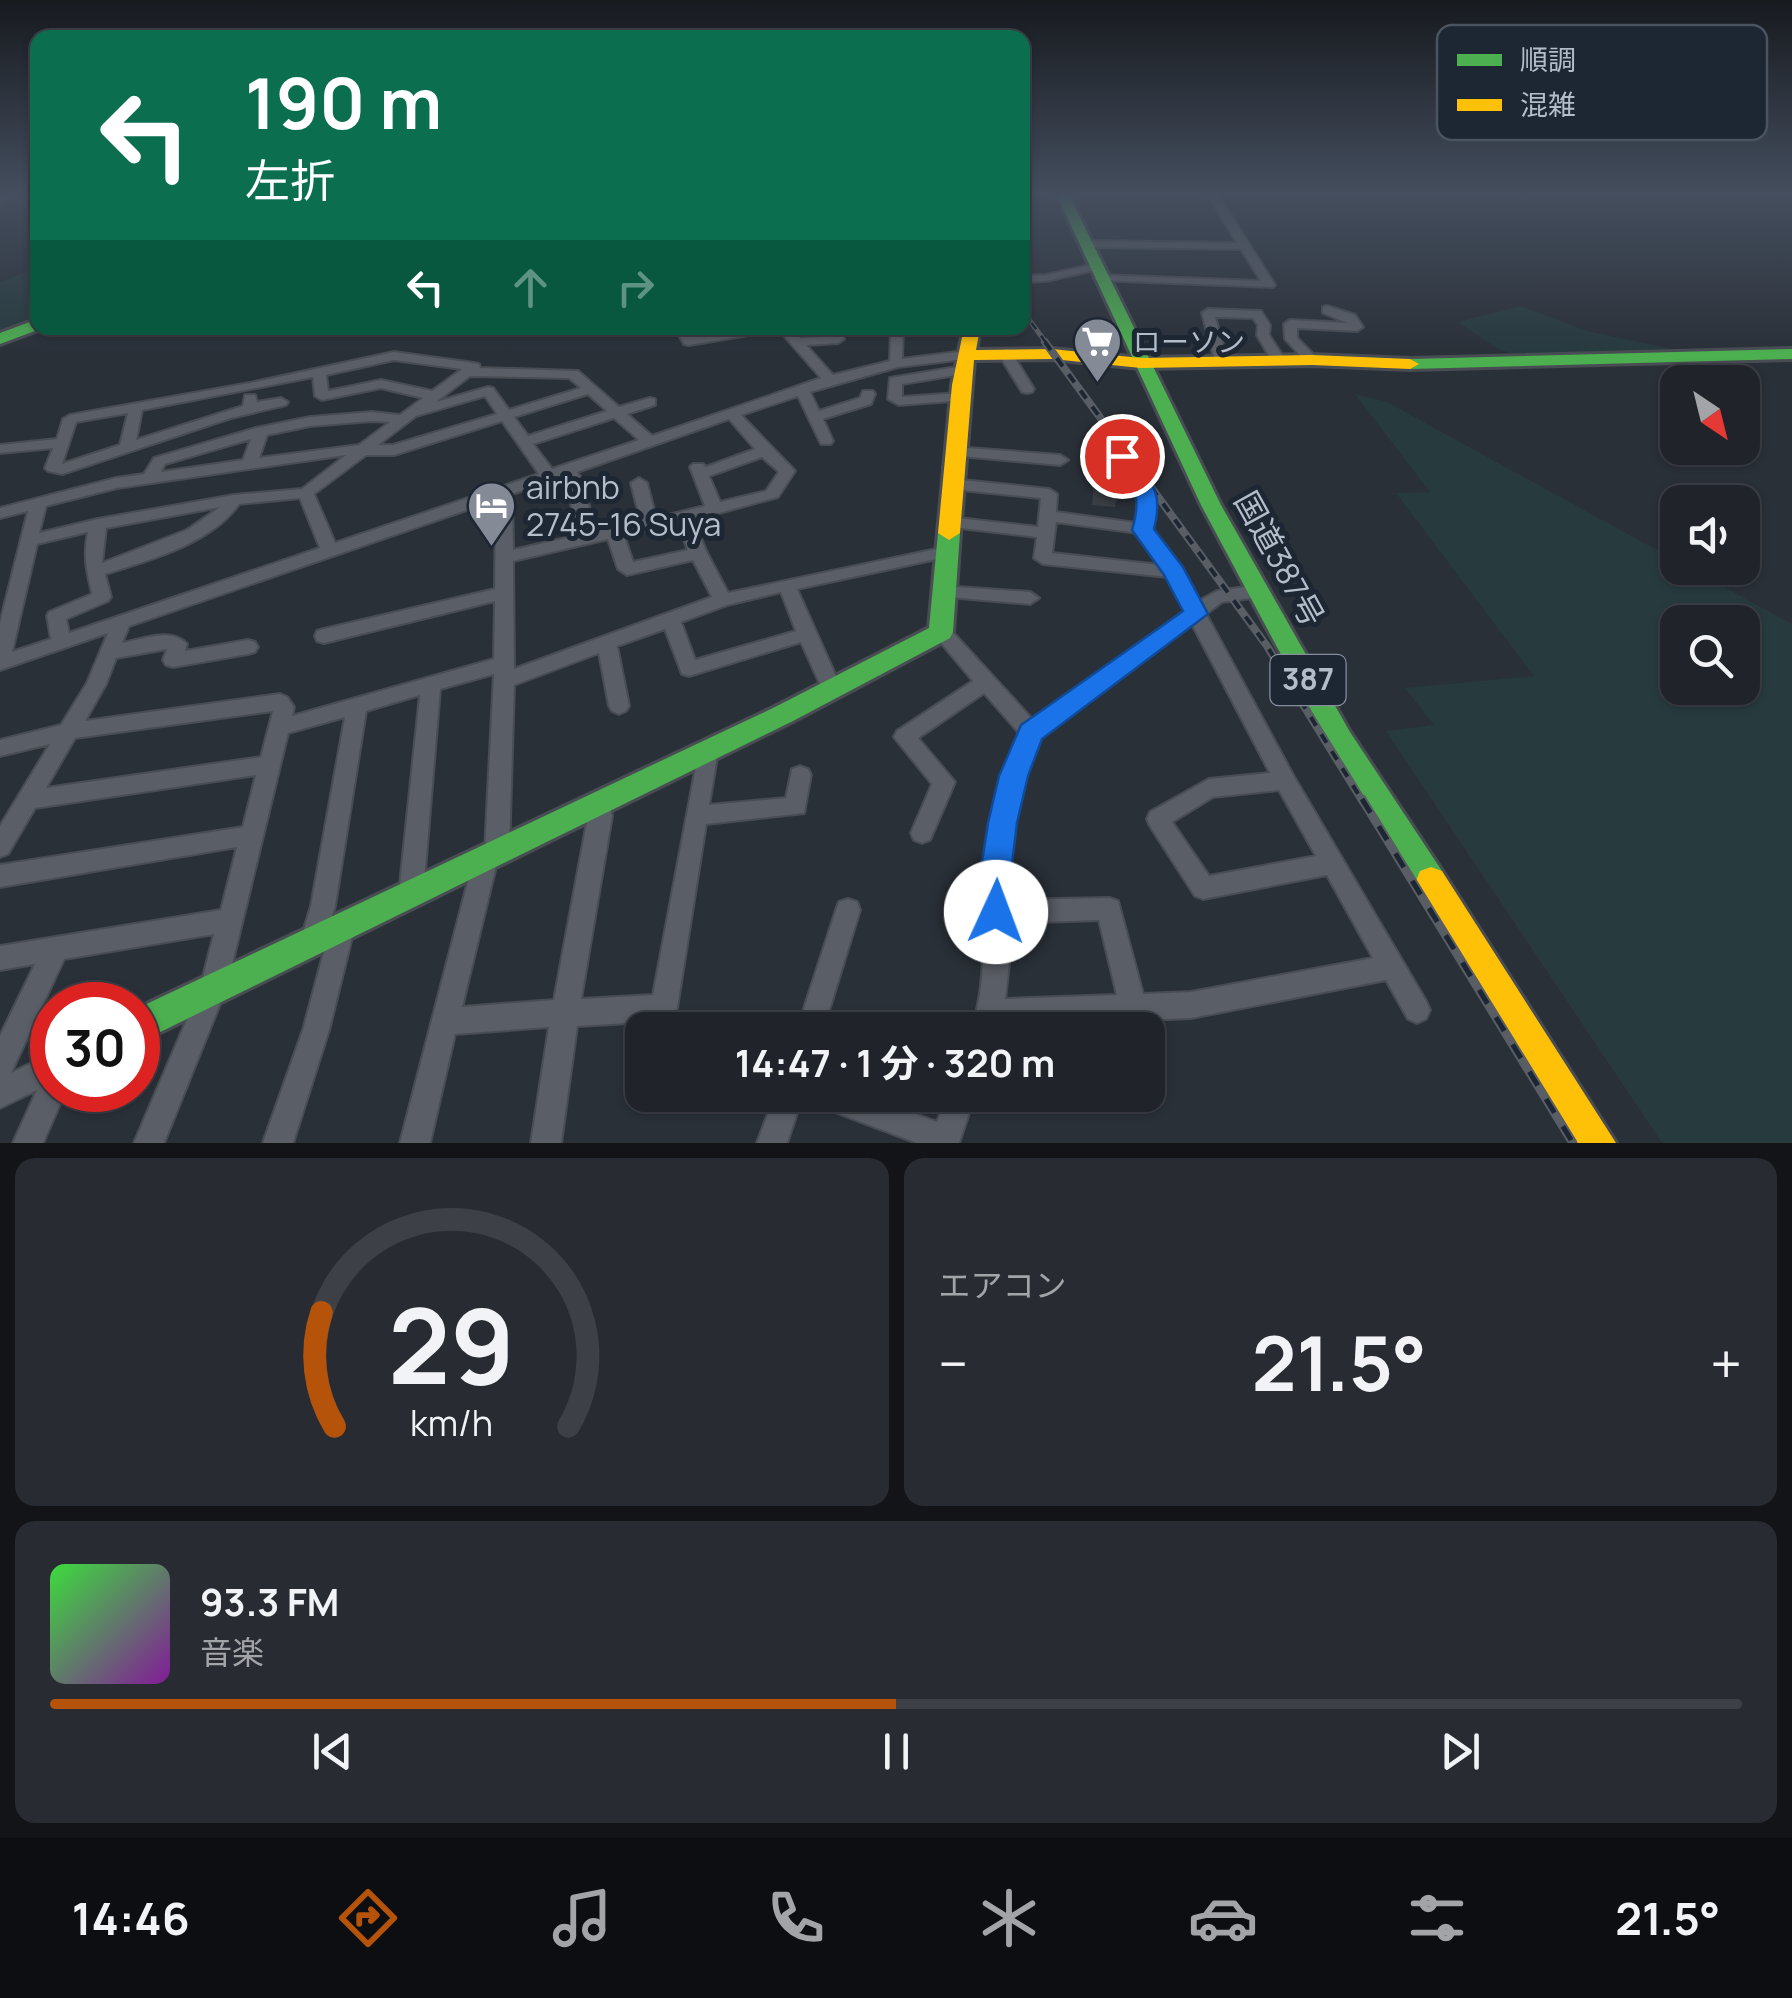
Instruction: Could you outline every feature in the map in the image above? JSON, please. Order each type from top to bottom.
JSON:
[{"type":"main road","name":"国道387号","points":[[1087,246],[1211,505],[1340,739],[1598,1143]]},
{"type":"main road","points":[[0,339],[30,327]]},
{"type":"main road","points":[[160,1015],[708,751],[940,632],[960,398],[970,335]]},
{"type":"main road","points":[[964,362],[1004,353],[1141,363],[1312,360],[1482,364],[1792,354]]},
{"type":"street","points":[[1030,279],[1098,272],[1268,285],[1246,246]]},
{"type":"street","points":[[1312,360],[1291,340],[1290,324],[1357,327],[1351,318],[1326,310]]},
{"type":"street","points":[[1221,362],[1208,313],[1257,314],[1264,325],[1262,335],[1279,361]]},
{"type":"street","points":[[685,335],[689,341],[728,335]]},
{"type":"street","points":[[789,335],[830,380]]},
{"type":"street","points":[[896,335],[894,357],[898,363]]},
{"type":"street","points":[[794,342],[838,339]]},
{"type":"street","points":[[1004,353],[1028,389]]},
{"type":"street","points":[[29,542],[98,524],[234,500],[306,493],[474,367],[402,355],[70,419],[53,468],[62,469],[127,449],[162,433],[281,402]]},
{"type":"street","points":[[38,504],[6,618],[0,662],[830,380],[898,363],[964,362]]},
{"type":"street","points":[[960,398],[897,400],[896,381],[964,362]]},
{"type":"street","points":[[319,372],[322,396],[381,384],[435,396]]},
{"type":"street","points":[[470,372],[567,373],[619,412],[650,442]]},
{"type":"street","points":[[250,387],[250,408]]},
{"type":"street","points":[[0,514],[116,483],[364,449],[394,450],[588,390]]},
{"type":"street","points":[[802,390],[826,441]]},
{"type":"street","points":[[150,478],[159,462],[260,431],[407,416],[488,391],[549,476]]},
{"type":"street","points":[[815,416],[866,401],[868,394]]},
{"type":"street","points":[[523,442],[650,402]]},
{"type":"street","points":[[127,449],[136,407]]},
{"type":"street","points":[[506,556],[772,494],[787,471],[747,436],[732,414]]},
{"type":"street","points":[[249,464],[260,431]]},
{"type":"street","points":[[0,449],[62,443]]},
{"type":"street","points":[[714,508],[699,470],[764,451]]},
{"type":"street","points":[[955,452],[1060,460]]},
{"type":"street","points":[[1122,456],[1146,490],[1150,505],[1143,530]]},
{"type":"street","points":[[568,470],[575,482],[588,538]]},
{"type":"street","points":[[639,482],[650,524]]},
{"type":"street","points":[[952,484],[1049,494],[1043,558],[1174,572]]},
{"type":"street","points":[[415,1143],[484,866],[490,855],[503,672],[504,491]]},
{"type":"street","points":[[306,493],[330,550]]},
{"type":"street","points":[[93,572],[181,538],[230,511],[234,500]]},
{"type":"street","points":[[684,517],[698,553],[724,600]]},
{"type":"street","points":[[949,522],[1143,530]]},
{"type":"street","points":[[61,642],[56,616],[102,597],[93,572],[98,524]]},
{"type":"street","points":[[1143,530],[1174,572],[1285,781],[1418,1010]]},
{"type":"street","points":[[614,533],[628,569],[698,553]]},
{"type":"street","points":[[278,728],[431,684],[503,672],[607,642],[724,600],[946,552]]},
{"type":"street","points":[[787,584],[832,690]]},
{"type":"street","points":[[988,1012],[997,955],[995,881],[1002,823],[1031,732],[1217,596],[1259,591]]},
{"type":"street","points":[[943,592],[1030,598]]},
{"type":"street","points":[[324,636],[503,593]]},
{"type":"street","points":[[670,618],[689,670],[807,634]]},
{"type":"street","points":[[0,847],[68,732],[122,621]]},
{"type":"street","points":[[940,632],[1031,732]]},
{"type":"street","points":[[110,652],[172,641],[178,644],[173,660],[248,647]]},
{"type":"street","points":[[607,642],[619,706]]},
{"type":"street","points":[[411,894],[431,684]]},
{"type":"street","points":[[922,833],[944,782],[904,737],[985,684]]},
{"type":"street","points":[[0,748],[23,739],[68,732],[280,702],[284,707],[213,989],[149,1143]]},
{"type":"street","points":[[313,942],[357,705]]},
{"type":"street","points":[[444,1021],[664,1008],[708,751]]},
{"type":"street","points":[[27,800],[269,764]]},
{"type":"street","points":[[698,815],[796,806],[800,775]]},
{"type":"street","points":[[1285,781],[1209,788],[1158,818],[1203,888],[1333,863]]},
{"type":"street","points":[[546,1143],[601,816],[600,802]]},
{"type":"street","points":[[0,876],[251,835]]},
{"type":"street","points":[[996,912],[1109,909],[1133,1008]]},
{"type":"street","points":[[816,1012],[848,910]]},
{"type":"street","points":[[0,958],[230,920]]},
{"type":"street","points":[[278,1143],[316,1030],[342,929]]},
{"type":"street","points":[[0,1066],[56,949]]},
{"type":"street","points":[[1088,1012],[1191,1005],[1391,966]]},
{"type":"street","points":[[0,1094],[30,1078]]},
{"type":"street","points":[[28,1143],[42,1112]]},
{"type":"street","points":[[772,1143],[784,1112]]},
{"type":"street","points":[[870,1112],[944,1141],[955,1112]]},
{"type":"green space","points":[[30,271],[30,322],[0,334],[0,282]]},
{"type":"green space","points":[[1521,306],[1587,331],[1685,352],[1513,354],[1498,349],[1458,322]]},
{"type":"green space","points":[[1355,394],[1387,402],[1660,552],[1660,585],[1720,585],[1757,605],[1660,605],[1660,705],[1760,705],[1760,607],[1792,624],[1792,1143],[1662,1143],[1386,731],[1434,725],[1405,688],[1534,676],[1396,493],[1430,492]]},
{"type":"building","points":[[1099,433],[1130,433],[1136,444],[1122,443],[1122,466],[1099,464],[1099,450],[1103,451]]},
{"type":"railway","points":[[1030,321],[1047,344]]},
{"type":"railway","points":[[1045,342],[1267,646],[1363,802]]},
{"type":"railway","points":[[1362,799],[1573,1143]]},
{"type":"traffic: fast","points":[[1087,246],[1211,505],[1340,739],[1431,881]]},
{"type":"traffic: fast","points":[[0,339],[30,327]]},
{"type":"traffic: fast","points":[[1410,364],[1792,354]]},
{"type":"traffic: fast","points":[[160,1015],[784,714],[941,632],[949,533]]},
{"type":"traffic: slow","points":[[949,533],[961,385],[971,335]]},
{"type":"traffic: slow","points":[[965,355],[1052,354],[1141,363],[1312,360],[1410,364]]},
{"type":"traffic: slow","points":[[1431,881],[1597,1143]]},
{"type":"place","name":"ローソン","points":[[1098,384]]},
{"type":"place","name":"airbnb 2745-16 Suya","points":[[491,548]]},
{"type":"route","points":[[996,912],[995,881],[1002,823],[1031,732],[1196,614],[1174,572],[1143,530],[1150,505],[1146,490],[1122,456]]}]
